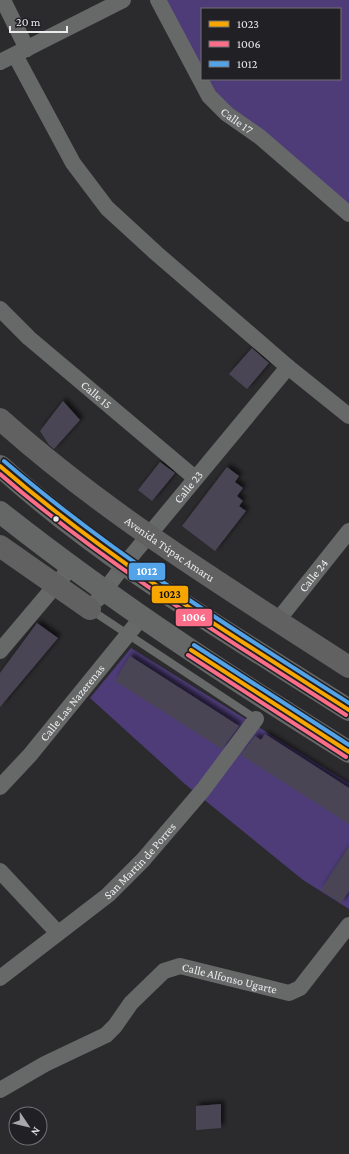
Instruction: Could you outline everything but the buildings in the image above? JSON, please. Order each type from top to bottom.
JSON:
[{"type":"highway","points":[[0,466],[79,532],[124,565],[349,710]]},
{"type":"highway","points":[[0,512],[104,591],[268,702],[349,752]]},
{"type":"main road","name":"Avenida Túpac Amaru","points":[[0,419],[35,450],[148,536],[349,667]]},
{"type":"main road","points":[[0,546],[55,586],[90,609]]},
{"type":"street","points":[[3,0],[21,52],[73,163],[107,208],[156,253],[288,367],[349,416]]},
{"type":"street","points":[[0,62],[123,0]]},
{"type":"street","name":"Calle 17","points":[[158,0],[209,96],[227,114],[260,137],[349,214]]},
{"type":"street","name":"Calle 15","points":[[0,309],[29,338],[195,478]]},
{"type":"street","name":"Calle 23","points":[[90,609],[195,478],[288,367]]},
{"type":"street","name":"Calle 24","points":[[278,620],[349,531]]},
{"type":"street","points":[[0,651],[71,567]]},
{"type":"street","name":"Calle Las Nazerenas","points":[[0,787],[30,755],[142,617]]},
{"type":"street","name":"San Martin de Porres","points":[[0,978],[58,932],[108,896],[143,860],[203,790],[256,719]]},
{"type":"street","points":[[0,872],[58,932]]},
{"type":"street","name":"Calle Alfonso Ugarte","points":[[0,1090],[45,1064],[106,1035],[115,1026],[131,1003],[164,971],[180,966],[289,993],[300,988],[349,924]]},
{"type":"lane","points":[[90,609],[256,719]]},
{"type":"shaded area","points":[[166,0],[349,0],[349,206],[231,110],[215,92],[209,80],[341,80],[341,8],[201,8],[201,66]]},
{"type":"shaded area","points":[[131,648],[349,783],[349,909],[303,880],[186,785],[90,698]]},
{"type":"transit line","name":"1012","points":[[4,461],[45,495],[129,558],[216,618],[349,703]]},
{"type":"transit line","name":"1023","points":[[0,466],[41,500],[126,564],[214,624],[349,710]]},
{"type":"transit line","name":"1006","points":[[0,474],[82,540],[125,571],[212,630],[346,715]]},
{"type":"transit line","name":"1012","points":[[194,645],[349,745]]},
{"type":"transit line","name":"1023","points":[[191,650],[349,752]]},
{"type":"transit line","name":"1006","points":[[188,655],[346,757]]}]
